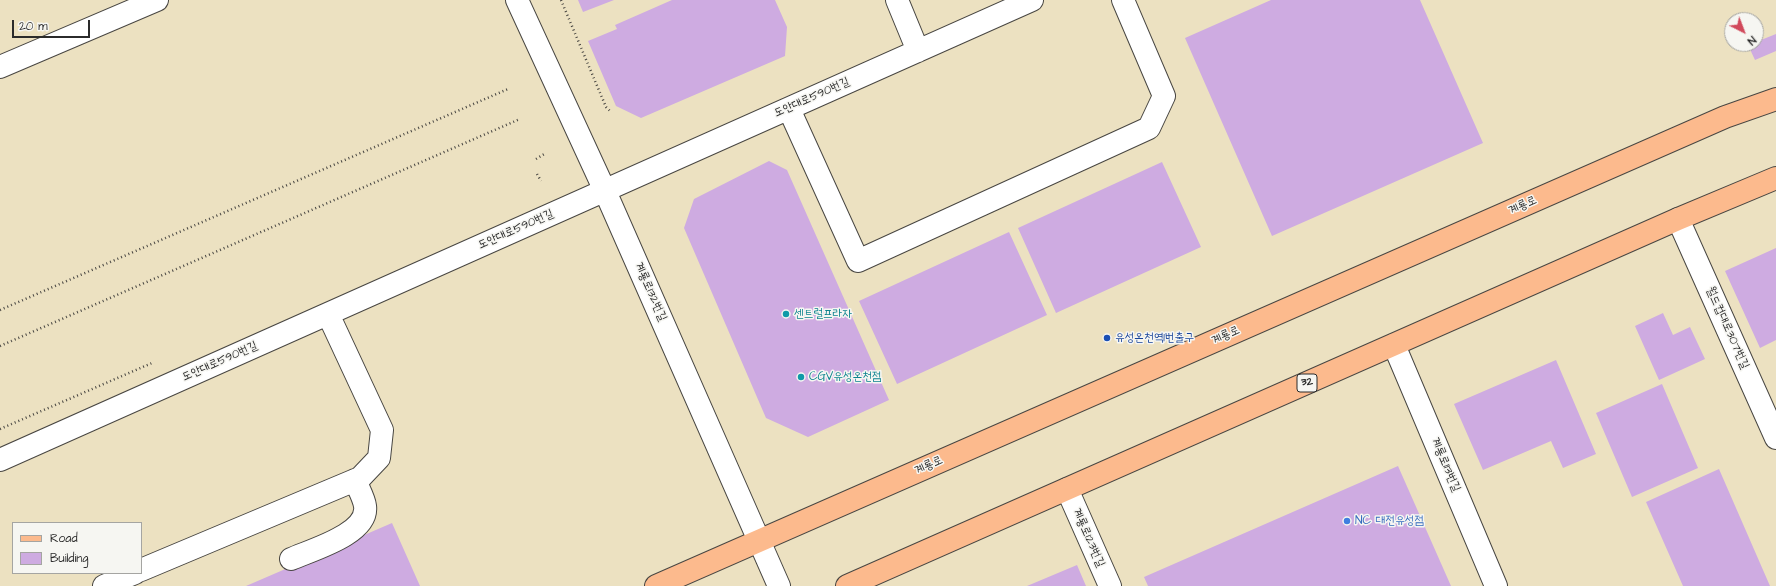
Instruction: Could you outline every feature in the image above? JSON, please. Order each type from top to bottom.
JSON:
[{"type":"main road","points":[[1725,117],[1776,83]]},
{"type":"main road","name":"계룡로","points":[[656,586],[1725,117],[1776,99]]},
{"type":"main road","name":"32","points":[[847,586],[1678,219],[1773,180]]},
{"type":"street","points":[[0,67],[157,0]]},
{"type":"street","name":"계룡로132번길","points":[[517,0],[605,191],[779,586]]},
{"type":"street","points":[[897,0],[918,51]]},
{"type":"street","name":"도안대로590번길","points":[[0,460],[1032,0]]},
{"type":"street","points":[[789,109],[858,261],[1149,128],[1164,96],[1123,0]]},
{"type":"street","name":"월드컵대로307번길","points":[[1678,219],[1776,438]]},
{"type":"street","points":[[142,570],[360,478],[379,458],[382,430],[328,314]]},
{"type":"street","name":"계룡로113번길","points":[[1394,345],[1496,586]]},
{"type":"street","points":[[291,559],[348,534],[362,522],[366,506],[355,480]]},
{"type":"street","name":"계룡로123번길","points":[[1066,489],[1110,586]]},
{"type":"street","points":[[104,586],[133,574]]},
{"type":"path","points":[[560,0],[606,108],[611,112]]},
{"type":"path","points":[[0,310],[508,89]]},
{"type":"path","points":[[0,346],[520,119]]},
{"type":"path","points":[[536,159],[546,153]]},
{"type":"path","points":[[537,174],[541,180]]},
{"type":"building","points":[[578,0],[614,0],[583,12]]},
{"type":"building","points":[[672,0],[775,0],[787,27],[785,56],[641,118],[616,106],[588,41],[617,29],[615,25]]},
{"type":"building","points":[[1271,0],[1420,0],[1483,143],[1272,236],[1185,38]]},
{"type":"building","points":[[1776,34],[1776,51],[1755,60],[1751,52],[1764,52],[1764,39]]},
{"type":"building","name":"센트럴프라자","points":[[769,161],[787,170],[889,400],[808,437],[766,418],[684,228],[694,199]]},
{"type":"building","points":[[1162,162],[1201,247],[1056,313],[1018,228]]},
{"type":"building","points":[[1009,232],[1047,315],[897,384],[859,301]]},
{"type":"building","points":[[1776,248],[1776,340],[1760,348],[1725,271]]},
{"type":"building","points":[[1663,313],[1673,335],[1690,327],[1705,359],[1659,380],[1635,326]]},
{"type":"building","points":[[1556,360],[1596,454],[1563,468],[1551,441],[1483,470],[1454,404]]},
{"type":"building","points":[[1662,384],[1698,468],[1632,497],[1596,413]]},
{"type":"building","name":"NC 대전유성점","points":[[1398,466],[1451,586],[1148,586],[1144,577]]},
{"type":"building","points":[[1719,469],[1770,586],[1683,586],[1646,502]]},
{"type":"building","points":[[392,523],[420,586],[246,586]]},
{"type":"building","points":[[1077,565],[1086,586],[1027,586]]},
{"type":"place","name":"센트럴프라자","points":[[786,314]]},
{"type":"place","name":"유성온천역1번출구","points":[[1107,338]]},
{"type":"place","name":"CGV유성온천점","points":[[801,377]]},
{"type":"place","name":"NC 대전유성점","points":[[1347,521]]}]
